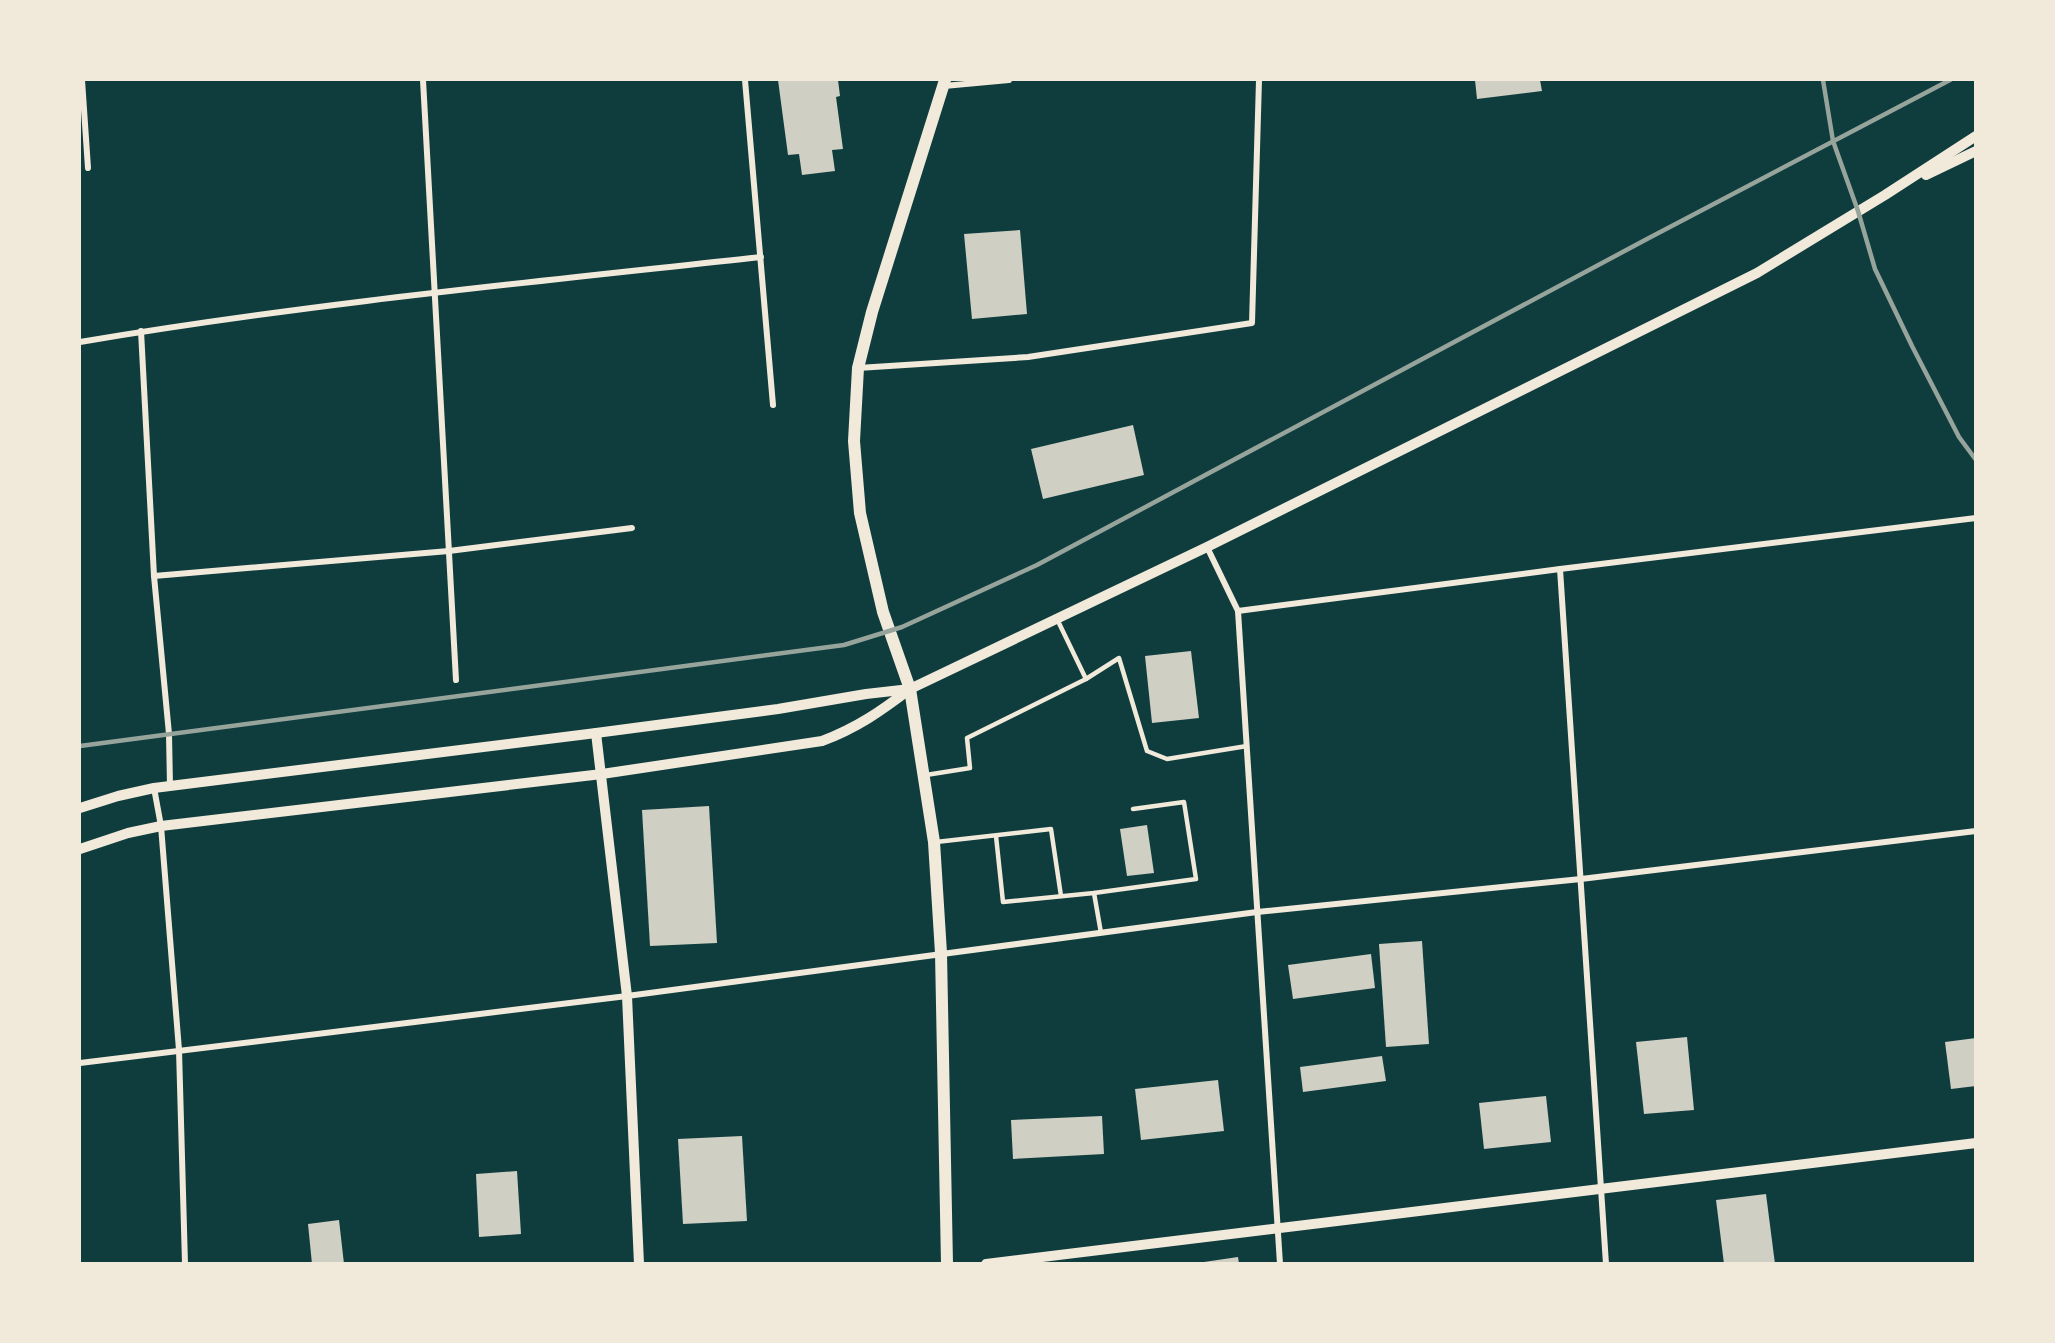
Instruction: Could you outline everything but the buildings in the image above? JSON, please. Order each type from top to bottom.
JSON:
[{"type":"main road","points":[[944,83],[872,312],[858,368],[854,441],[860,513],[883,612],[910,689],[934,843],[941,953],[947,1263]]},
{"type":"street","points":[[82,80],[88,168]]},
{"type":"street","points":[[423,80],[456,680]]},
{"type":"street","points":[[745,80],[773,405]]},
{"type":"street","points":[[944,83],[1009,80]]},
{"type":"street","points":[[858,368],[1028,357],[1252,323],[1259,80]]},
{"type":"street","points":[[80,849],[128,833],[161,826],[602,774],[822,741],[849,731],[872,718],[910,689],[1207,547],[1757,273],[1976,136]]},
{"type":"street","points":[[1885,195],[1976,151]]},
{"type":"street","points":[[80,342],[435,293],[761,257]]},
{"type":"street","points":[[141,332],[154,576],[169,734],[170,786]]},
{"type":"street","points":[[1238,611],[1560,568],[1976,518]]},
{"type":"street","points":[[154,576],[449,551],[632,528]]},
{"type":"street","points":[[1207,547],[1238,611],[1280,1263]]},
{"type":"street","points":[[1560,568],[1606,1263]]},
{"type":"street","points":[[80,808],[154,788],[596,733],[910,689]]},
{"type":"street","points":[[596,733],[627,996],[639,1263]]},
{"type":"street","points":[[154,788],[161,826],[179,1050],[185,1263]]},
{"type":"street","points":[[80,1063],[627,996],[1257,912],[1581,879],[1976,831]]},
{"type":"street","points":[[986,1263],[1976,1143]]},
{"type":"lane","points":[[1057,618],[1086,679]]},
{"type":"lane","points":[[924,776],[970,768],[967,738],[1086,679],[1119,658],[1147,751],[1167,759],[1247,746]]},
{"type":"lane","points":[[996,836],[1004,902],[1196,879],[1184,802],[1134,809]]},
{"type":"lane","points":[[934,843],[1051,829],[1061,896]]},
{"type":"lane","points":[[1094,893],[1101,933]]},
{"type":"railway","points":[[1823,80],[1833,141],[1858,211],[1875,269],[1959,437],[1976,460]]},
{"type":"railway","points":[[80,746],[844,645],[902,627],[1037,565],[1950,80]]}]
